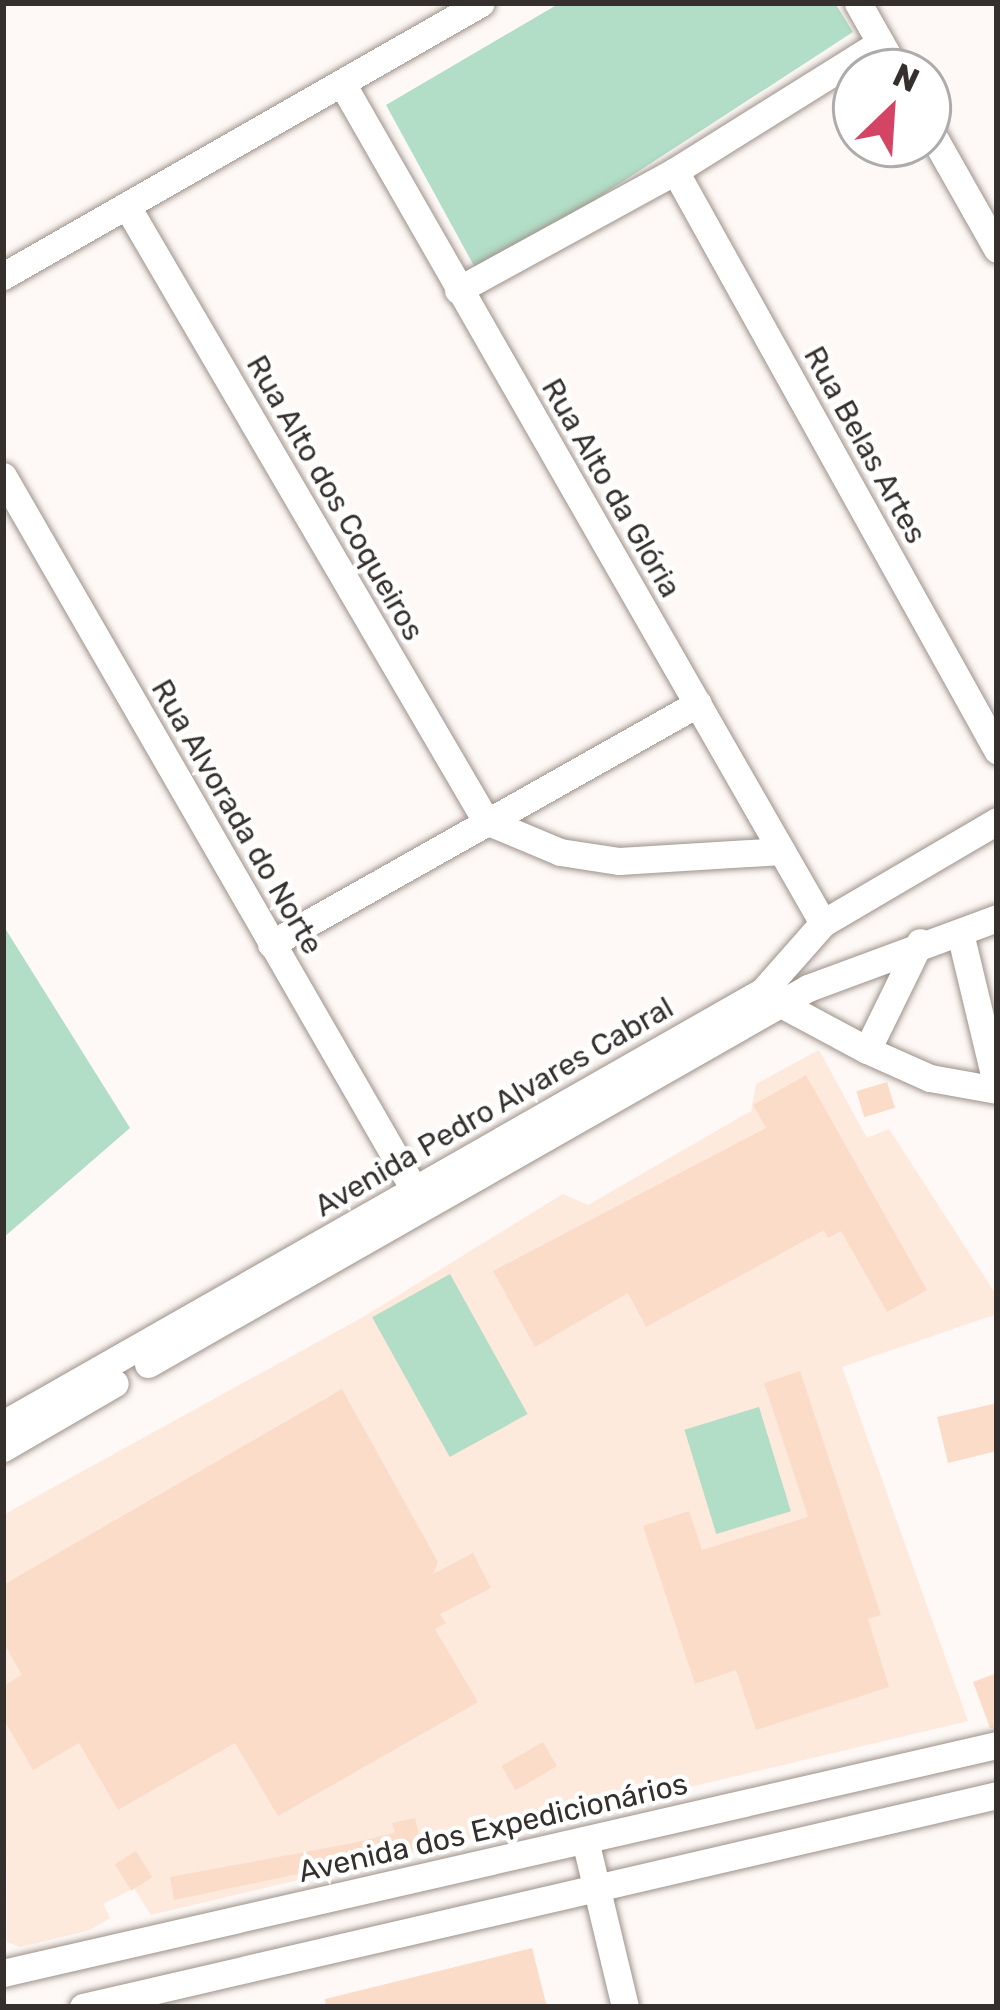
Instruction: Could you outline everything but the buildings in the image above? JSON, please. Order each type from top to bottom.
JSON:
[{"type":"street","points":[[3,276],[343,86],[481,3]]},
{"type":"street","points":[[858,3],[882,48]]},
{"type":"street","points":[[458,290],[675,171],[880,44]]},
{"type":"street","name":"Rua Alto da Glória","points":[[343,86],[823,923]]},
{"type":"street","points":[[951,168],[997,249]]},
{"type":"street","name":"Rua Belas Artes","points":[[675,171],[997,751]]},
{"type":"street","name":"Rua Alto dos Coqueiros","points":[[128,208],[486,820]]},
{"type":"street","name":"Rua Alvorada do Norte","points":[[3,476],[420,1200]]},
{"type":"street","points":[[271,944],[698,703]]},
{"type":"street","points":[[486,820],[560,852],[619,861],[782,851]]},
{"type":"street","name":"Avenida Pedro Alvares Cabral","points":[[770,998],[823,923],[997,821]]},
{"type":"street","name":"Avenida Pedro Alvares Cabral","points":[[3,1448],[770,998],[997,918]]},
{"type":"street","points":[[770,998],[930,1078],[997,1089],[960,933]]},
{"type":"street","points":[[867,1050],[920,942]]},
{"type":"street","name":"Avenida Pedro Alvares Cabral","points":[[3,1424],[420,1200]]},
{"type":"street","name":"Avenida dos Expedicionários","points":[[3,1973],[997,1745]]},
{"type":"street","points":[[83,2007],[997,1795]]},
{"type":"street","points":[[585,1840],[625,2007]]},
{"type":"street","points":[[245,1919],[257,1967]]},
{"type":"shaded area","points":[[819,1050],[867,1138],[889,1129],[997,1296],[997,1314],[842,1367],[968,1721],[151,1915],[134,1888],[103,1904],[110,1918],[90,1930],[20,1947],[7,1942],[3,1515],[363,1317],[563,1194],[588,1205],[751,1111],[756,1084]]},
{"type":"green space","points":[[560,3],[835,3],[853,32],[479,275],[386,105]]},
{"type":"green space","points":[[3,925],[130,1128],[3,1238]]},
{"type":"green space","points":[[450,1274],[528,1414],[450,1457],[372,1317]]},
{"type":"green space","points":[[759,1407],[791,1511],[716,1534],[684,1430]]}]
